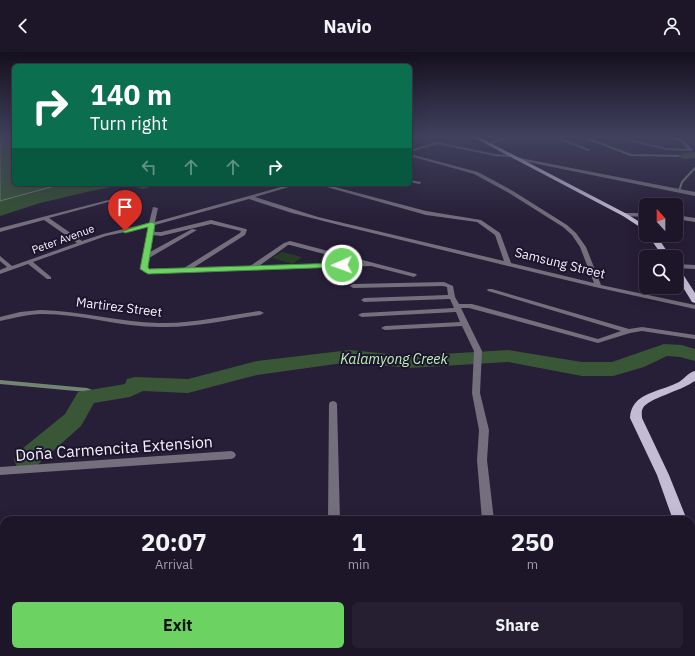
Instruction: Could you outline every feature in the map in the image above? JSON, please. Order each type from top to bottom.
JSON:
[{"type":"main road","points":[[527,164],[625,215],[639,224]]},
{"type":"main road","points":[[683,281],[695,300]]},
{"type":"main road","points":[[678,516],[663,475],[636,418],[636,410],[639,404],[668,392],[692,379],[695,374]]},
{"type":"street","points":[[444,164],[476,173],[511,192],[565,226],[574,234],[583,247],[598,285]]},
{"type":"street","points":[[548,164],[695,194]]},
{"type":"street","points":[[412,181],[419,183]]},
{"type":"street","name":"Peter Avenue","points":[[0,272],[107,234],[151,227],[290,186]]},
{"type":"street","points":[[325,186],[426,214],[479,221],[498,234],[508,263]]},
{"type":"street","name":"Samsung Street","points":[[249,197],[314,218],[695,307]]},
{"type":"street","points":[[0,230],[110,200]]},
{"type":"street","points":[[155,208],[144,269],[146,271],[372,264]]},
{"type":"street","points":[[625,215],[639,215]]},
{"type":"street","points":[[45,218],[82,244]]},
{"type":"street","points":[[683,218],[695,220]]},
{"type":"street","points":[[151,227],[153,233],[161,234],[206,223],[218,222],[243,229],[244,232],[184,270]]},
{"type":"street","points":[[146,257],[206,223]]},
{"type":"street","points":[[250,268],[286,244],[290,243],[414,275]]},
{"type":"street","points":[[0,258],[11,268]]},
{"type":"street","points":[[29,262],[49,278]]},
{"type":"street","points":[[683,266],[695,267]]},
{"type":"street","points":[[353,286],[444,284],[450,286],[452,296],[466,324],[478,355],[476,393],[484,430],[482,460],[488,516]]},
{"type":"street","points":[[490,290],[629,331]]},
{"type":"street","points":[[364,300],[452,296]]},
{"type":"street","points":[[362,315],[469,306],[598,342],[629,331],[642,329],[695,337]]},
{"type":"street","name":"Martirez Street","points":[[0,319],[28,313],[49,311],[159,325],[203,322],[260,313]]},
{"type":"street","points":[[385,328],[466,324]]},
{"type":"street","points":[[333,404],[334,516]]},
{"type":"street","name":"Doña Carmencita Extension","points":[[0,471],[230,456]]},
{"type":"shaded area","points":[[0,164],[12,164],[12,186],[55,186],[0,201]]},
{"type":"shaded area","points":[[55,186],[116,186],[40,203],[0,216],[0,201]]},
{"type":"shaded area","points":[[133,186],[153,186],[143,189]]},
{"type":"shaded area","points":[[282,252],[302,257],[293,264],[272,258]]},
{"type":"waterway","points":[[679,191],[682,182],[695,168]]},
{"type":"waterway","name":"Kalamyong Creek","points":[[26,460],[73,420],[86,397],[130,390],[134,388],[135,384],[188,386],[257,368],[350,356],[409,362],[508,356],[582,369],[613,369],[637,362],[664,350],[682,351],[695,355]]},
{"type":"waterway","points":[[0,382],[87,390],[100,395]]},
{"type":"route","points":[[125,231],[152,224],[144,267],[144,269],[148,272],[342,265]]}]
